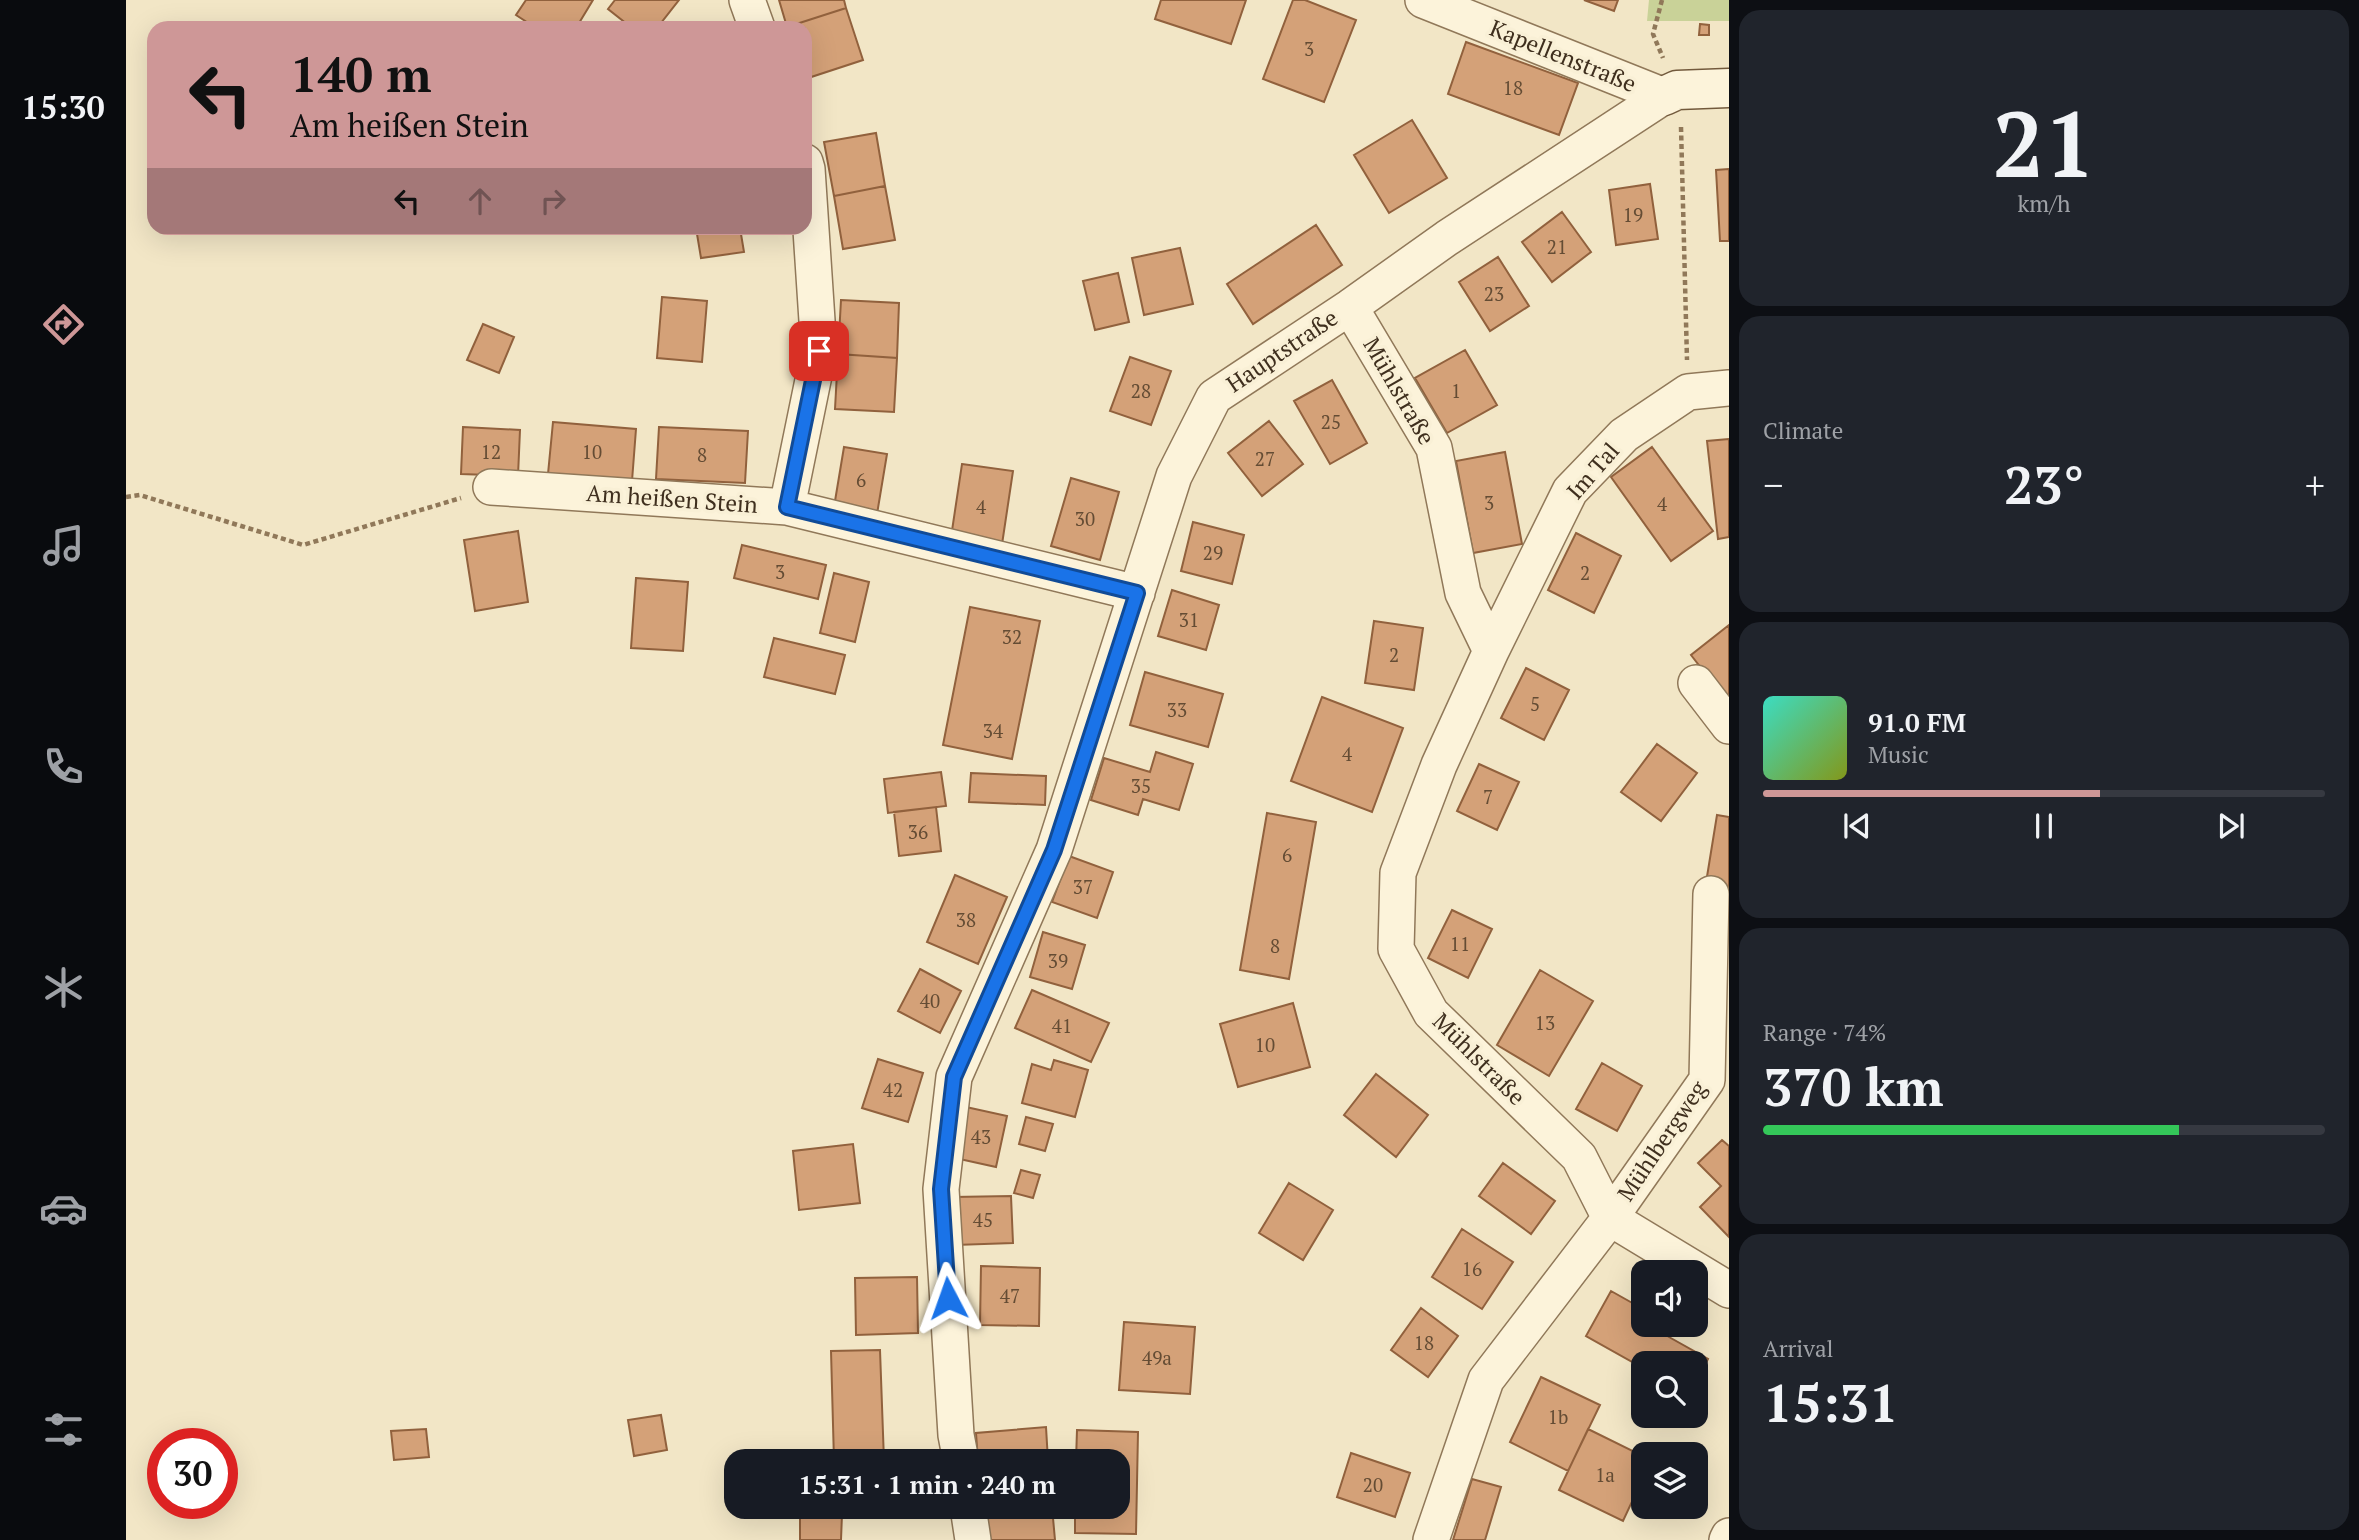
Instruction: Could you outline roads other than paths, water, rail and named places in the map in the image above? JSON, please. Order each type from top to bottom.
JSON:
[{"type":"street","points":[[747,0],[754,21]]},
{"type":"street","name":"Kapellenstraße","points":[[1423,0],[1674,105]]},
{"type":"street","points":[[1674,105],[1729,88]]},
{"type":"street","name":"Hauptstraße","points":[[959,1449],[941,1189],[954,1077],[1054,850],[1174,476],[1214,397],[1350,307],[1447,238],[1674,105]]},
{"type":"street","points":[[787,507],[819,351],[811,235]]},
{"type":"street","name":"Mühlstraße","points":[[1350,307],[1434,448],[1463,593],[1491,650],[1439,765],[1398,873],[1396,949],[1431,1013],[1579,1157],[1610,1218]]},
{"type":"street","name":"Im Tal","points":[[1491,650],[1570,491],[1624,435],[1688,392],[1729,388]]},
{"type":"street","name":"Am heißen Stein","points":[[491,487],[787,507],[1137,593]]},
{"type":"street","points":[[1696,684],[1729,726]]},
{"type":"street","name":"Mühlbergweg","points":[[1610,1218],[1707,1080],[1711,894]]},
{"type":"street","points":[[1431,1540],[1486,1380],[1610,1218],[1729,1290]]},
{"type":"street","points":[[970,1519],[973,1540]]}]
